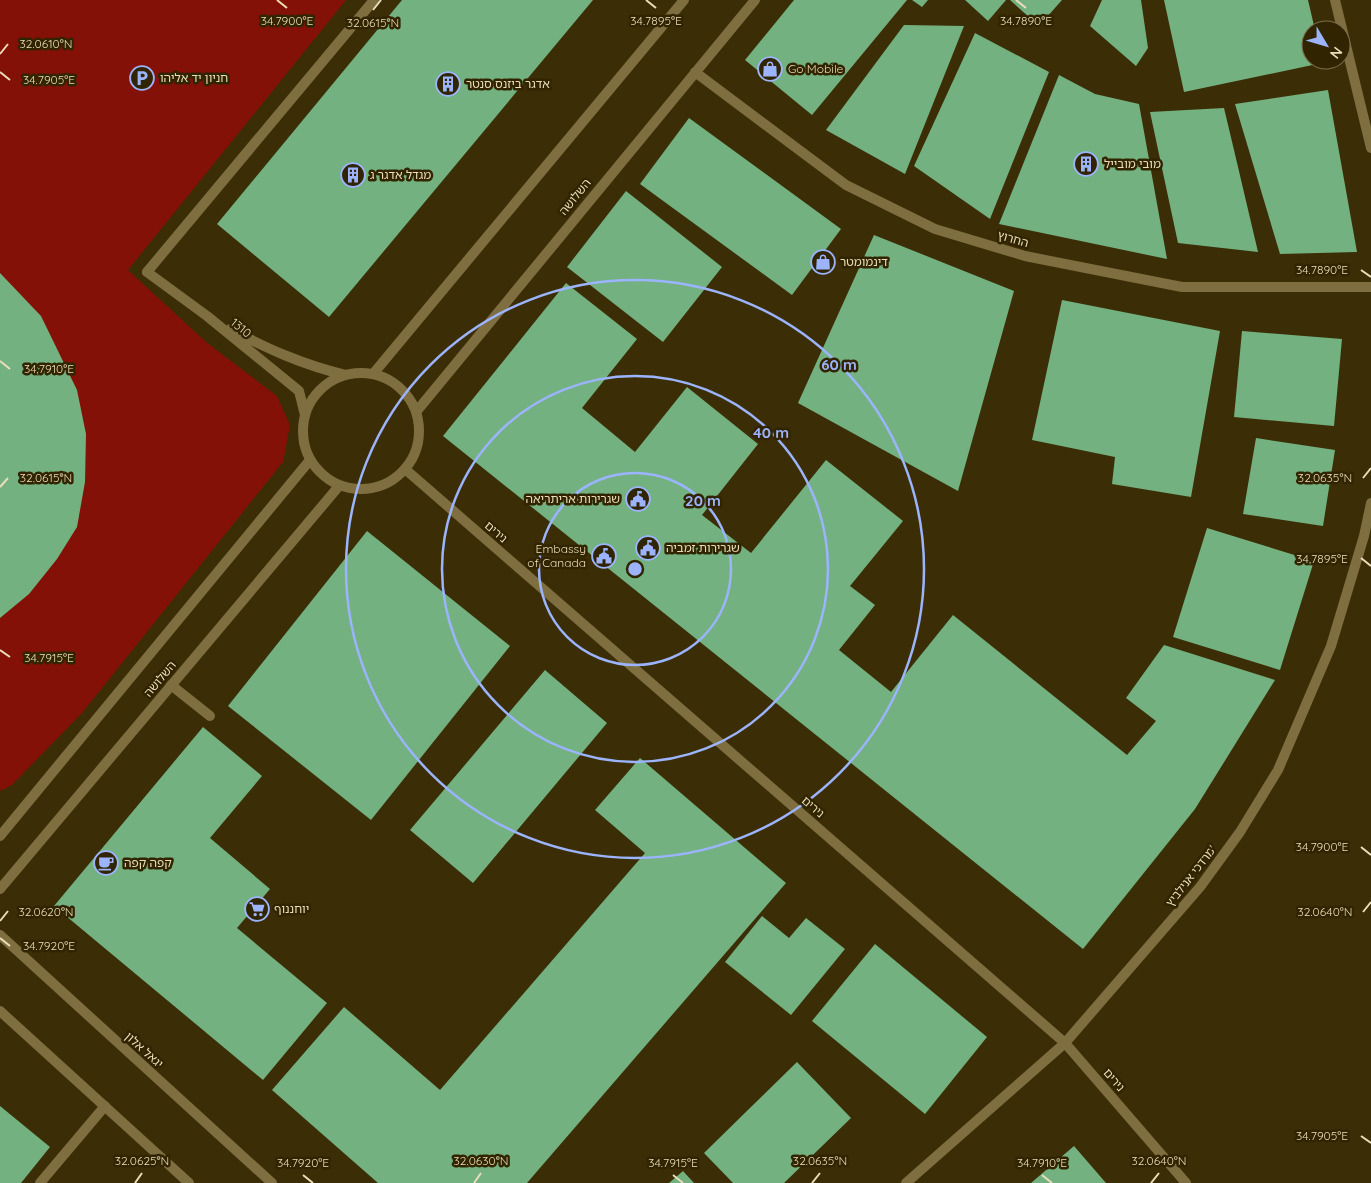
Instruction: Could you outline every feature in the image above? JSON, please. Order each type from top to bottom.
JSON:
[{"type":"street","name":"1310","points":[[305,414],[299,390],[207,316],[147,272],[374,0]]},
{"type":"street","points":[[373,374],[684,0]]},
{"type":"street","name":"השלושה","points":[[416,412],[755,0]]},
{"type":"street","points":[[1335,0],[1371,148]]},
{"type":"street","name":"החרוץ","points":[[695,72],[846,185],[934,228],[1025,256],[1182,287],[1371,287]]},
{"type":"street","points":[[207,316],[272,352],[310,367],[346,375],[373,374],[391,381],[406,394],[416,412],[419,432],[416,452],[405,469],[392,481],[375,488],[357,490],[339,486],[317,471],[304,446],[305,414],[314,397],[328,383],[346,375]]},
{"type":"street","name":"השלושה","points":[[0,836],[310,460]]},
{"type":"street","name":"נירים","points":[[405,469],[1065,1042],[1186,1183]]},
{"type":"street","name":"השלושה","points":[[0,889],[339,486]]},
{"type":"street","name":"מרדכי אנילביץ'","points":[[906,1183],[1065,1042],[1200,887],[1240,832],[1278,770],[1331,646],[1364,536],[1371,503]]},
{"type":"street","points":[[171,685],[210,716]]},
{"type":"street","name":"יגאל אלון","points":[[0,935],[272,1183]]},
{"type":"street","points":[[0,1011],[189,1183]]},
{"type":"street","points":[[40,1183],[104,1106]]},
{"type":"shaded area","points":[[0,0],[346,0],[128,270],[206,342],[277,396],[290,425],[283,462],[82,713],[12,785],[0,791]]},
{"type":"building","points":[[402,0],[593,0],[329,317],[217,224]]},
{"type":"building","points":[[794,0],[907,0],[812,115],[745,60]]},
{"type":"building","points":[[912,0],[928,0],[922,7]]},
{"type":"building","points":[[965,0],[1006,0],[988,21]]},
{"type":"building","points":[[1010,0],[1062,0],[1039,26]]},
{"type":"building","points":[[1102,0],[1141,0],[1148,48],[1136,66],[1090,26]]},
{"type":"building","points":[[1164,0],[1308,0],[1313,20],[1301,20],[1301,67],[1184,92]]},
{"type":"building","points":[[904,25],[964,26],[905,174],[826,130]]},
{"type":"building","points":[[975,33],[1049,72],[990,219],[914,166]]},
{"type":"building","name":"מובי מובייל","points":[[1059,75],[1095,94],[1139,104],[1167,259],[999,224]]},
{"type":"building","points":[[1328,90],[1357,252],[1280,254],[1235,104]]},
{"type":"building","points":[[1224,108],[1258,252],[1178,243],[1150,112]]},
{"type":"building","points":[[689,118],[841,229],[792,295],[640,184]]},
{"type":"building","points":[[626,191],[722,267],[663,342],[567,267]]},
{"type":"building","points":[[874,235],[1014,291],[958,491],[798,403]]},
{"type":"building","points":[[0,273],[41,316],[77,390],[86,434],[85,482],[77,527],[57,559],[29,594],[0,618]]},
{"type":"building","points":[[566,283],[637,339],[582,408],[635,452],[687,387],[758,444],[702,515],[751,553],[826,460],[903,521],[850,586],[875,605],[839,650],[891,692],[953,615],[1127,755],[1156,721],[1126,698],[1164,645],[1275,680],[1195,809],[1083,949],[443,436]]},
{"type":"building","points":[[1062,300],[1220,331],[1191,497],[1112,484],[1115,457],[1032,440]]},
{"type":"building","points":[[1242,331],[1342,339],[1334,426],[1234,417]]},
{"type":"building","points":[[1256,438],[1335,450],[1323,526],[1243,514]]},
{"type":"building","points":[[1207,528],[1314,561],[1280,670],[1173,637]]},
{"type":"building","points":[[367,531],[510,646],[371,820],[228,706]]},
{"type":"building","points":[[545,670],[607,723],[473,883],[410,830]]},
{"type":"building","points":[[203,727],[262,776],[210,838],[270,889],[237,928],[327,1003],[263,1080],[54,906]]},
{"type":"building","points":[[640,758],[786,883],[527,1183],[378,1183],[272,1090],[344,1007],[440,1090],[645,853],[595,810]]},
{"type":"building","points":[[762,916],[789,938],[806,918],[845,949],[791,1015],[725,962]]},
{"type":"building","points":[[875,944],[987,1037],[925,1114],[812,1021]]},
{"type":"building","points":[[797,1062],[851,1118],[784,1183],[733,1183],[704,1153]]},
{"type":"building","points":[[0,1106],[50,1147],[21,1183],[0,1183]]},
{"type":"building","points":[[1074,1146],[1106,1183],[1031,1183]]},
{"type":"building","points":[[683,1171],[694,1183],[669,1183]]},
{"type":"place","name":"Go Mobile","points":[[770,69]]},
{"type":"place","name":"חניון יד אליהו","points":[[142,78]]},
{"type":"place","name":"אדגר ביזנס סנטר","points":[[448,84]]},
{"type":"place","name":"מובי מובייל","points":[[1086,164]]},
{"type":"place","name":"מגדל אדגר ג","points":[[353,175]]},
{"type":"place","name":"דינמומטר","points":[[823,262]]},
{"type":"place","name":"שגרירות אריתריאה","points":[[638,499]]},
{"type":"place","name":"שגרירות זמביה","points":[[648,548]]},
{"type":"place","name":"Embassy of Canada","points":[[604,556]]},
{"type":"place","name":"קפה קפה","points":[[106,863]]},
{"type":"place","name":"יוחננוף","points":[[257,909]]}]
